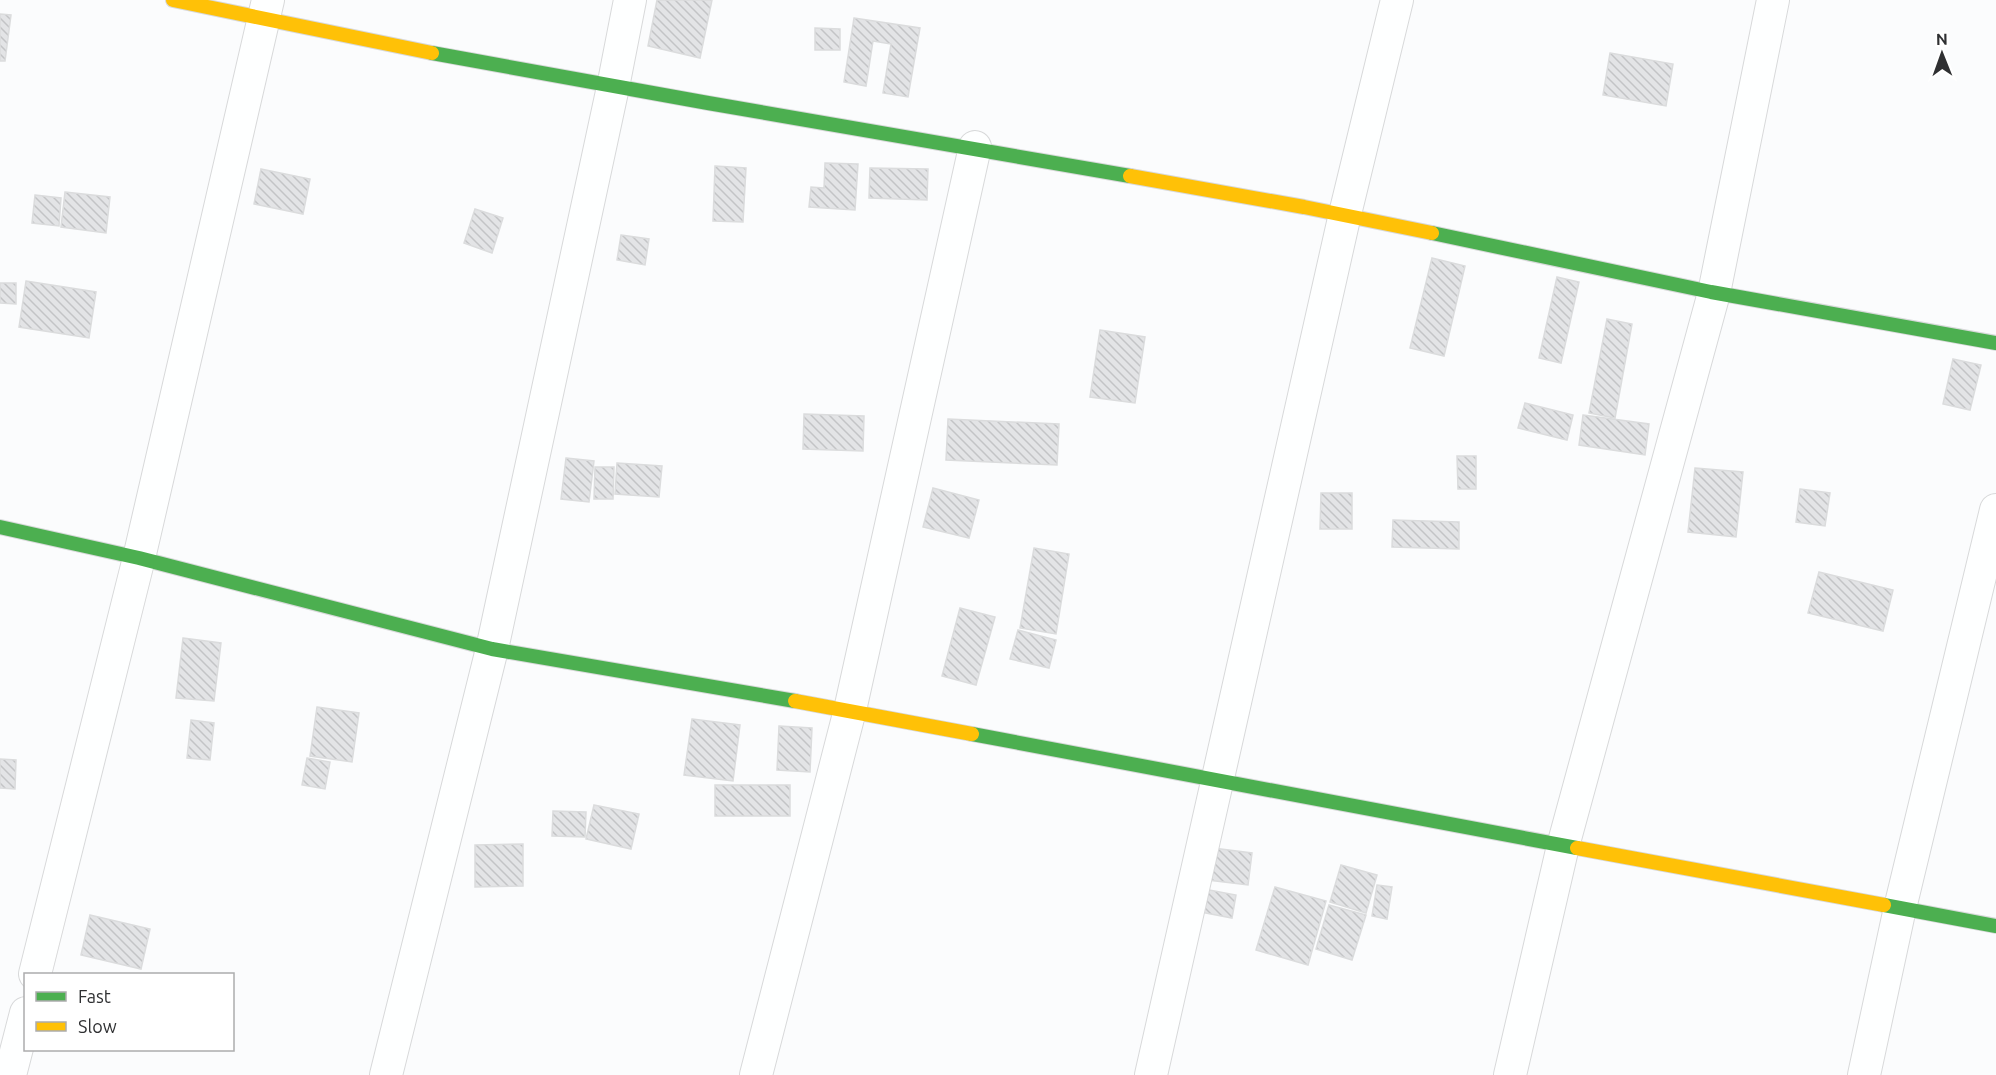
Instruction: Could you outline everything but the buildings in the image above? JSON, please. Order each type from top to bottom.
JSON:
[{"type":"street","points":[[173,0],[265,10],[613,87],[975,147],[1345,214],[1714,293],[1996,343]]},
{"type":"street","points":[[386,1075],[492,649],[630,0]]},
{"type":"street","points":[[1150,1075],[1345,214],[1397,0]]},
{"type":"street","points":[[1510,1075],[1563,846],[1714,293],[1773,0]]},
{"type":"street","points":[[35,973],[139,558],[265,10]]},
{"type":"street","points":[[756,1075],[850,710],[975,147]]},
{"type":"street","points":[[1864,1075],[1900,908],[1996,510]]},
{"type":"street","points":[[0,527],[139,558],[492,649],[850,710],[1215,781],[1996,926]]},
{"type":"street","points":[[10,1075],[24,1021]]},
{"type":"traffic: fast","points":[[432,53],[1130,176]]},
{"type":"traffic: fast","points":[[1432,233],[1711,292],[1996,343]]},
{"type":"traffic: fast","points":[[0,527],[139,558],[492,649],[795,701]]},
{"type":"traffic: fast","points":[[972,734],[1577,848]]},
{"type":"traffic: fast","points":[[1884,905],[1996,926]]},
{"type":"traffic: slow","points":[[173,0],[432,53]]},
{"type":"traffic: slow","points":[[1130,176],[1304,207],[1432,233]]},
{"type":"traffic: slow","points":[[795,701],[972,734]]},
{"type":"traffic: slow","points":[[1577,848],[1884,905]]}]
